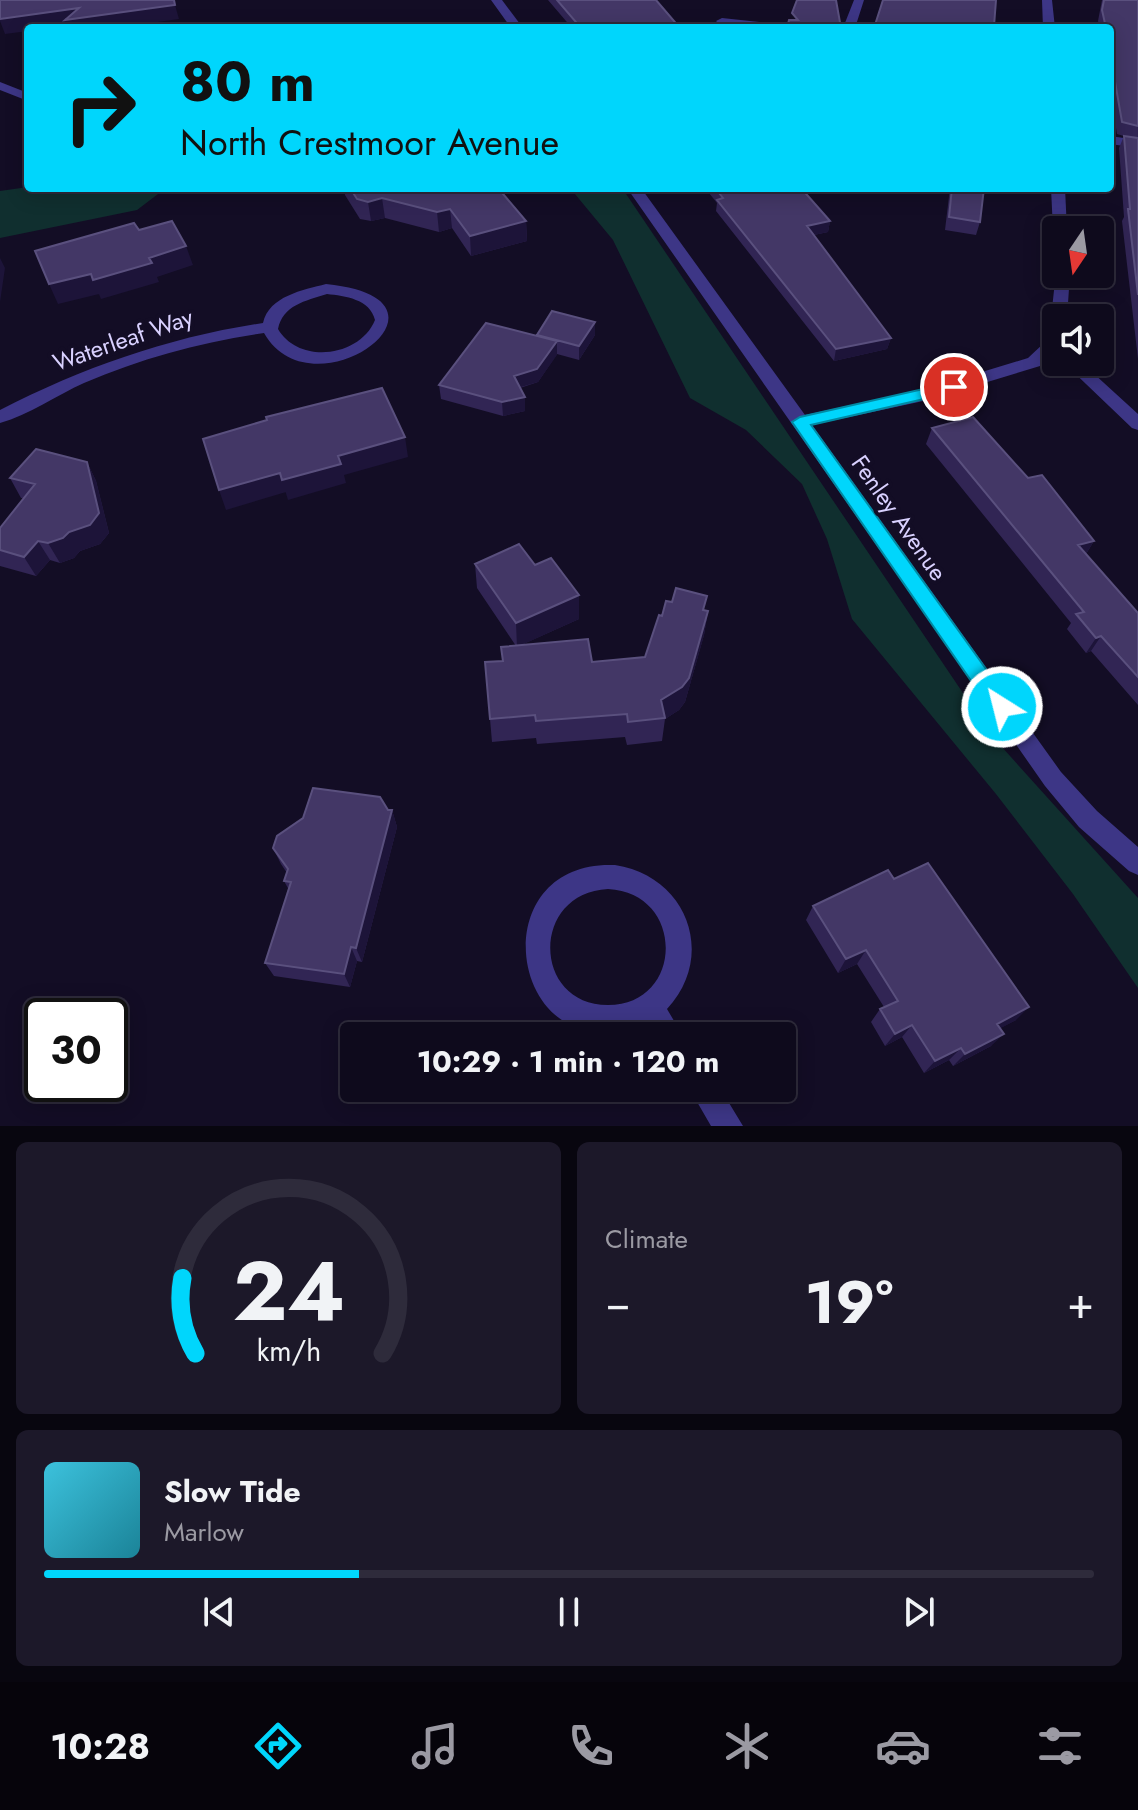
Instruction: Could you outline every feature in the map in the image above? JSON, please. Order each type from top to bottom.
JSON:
[{"type":"street","points":[[496,0],[514,24]]},
{"type":"street","points":[[850,24],[859,0]]},
{"type":"street","points":[[1047,0],[1049,24]]},
{"type":"street","points":[[722,21],[750,24]]},
{"type":"street","points":[[0,86],[24,95]]},
{"type":"street","points":[[1114,141],[1138,144]]},
{"type":"street","name":"Fenley Avenue","points":[[637,192],[1053,779],[1088,819],[1138,863]]},
{"type":"street","points":[[1058,192],[1059,216]]},
{"type":"street","points":[[326,289],[365,295],[377,305],[382,318],[378,331],[366,344],[325,358],[302,357],[283,350],[272,340],[268,327],[274,313],[286,302],[305,293],[326,289]]},
{"type":"street","name":"Waterleaf Way","points":[[0,417],[56,387],[121,361],[221,333],[268,327]]},
{"type":"street","points":[[800,422],[980,380],[1034,362],[1042,354]]},
{"type":"street","points":[[1086,376],[1138,424]]},
{"type":"street","points":[[593,878],[620,878],[645,888],[665,907],[677,932],[679,960],[670,986],[650,1008],[624,1019],[594,1019],[567,1006],[547,986],[537,959],[537,931],[548,906],[568,887],[593,878]]},
{"type":"street","points":[[650,1008],[660,1022]]},
{"type":"street","points":[[712,1102],[728,1126]]},
{"type":"green space","points":[[24,188],[24,192],[161,192],[137,210],[0,238],[0,191]]},
{"type":"green space","points":[[573,192],[625,192],[992,736],[1138,898],[1138,988],[1073,894],[996,794],[852,619],[827,539],[802,484],[746,430],[690,398],[613,240]]},
{"type":"building","points":[[0,0],[174,0],[175,5],[65,20],[79,8],[0,19]]},
{"type":"building","points":[[557,0],[656,0],[677,24],[578,24]]},
{"type":"building","points":[[797,0],[836,0],[840,24],[788,24],[789,20],[798,20],[792,13]]},
{"type":"building","points":[[883,0],[996,0],[994,24],[875,24]]},
{"type":"building","points":[[1104,0],[1138,0],[1138,126],[1122,122],[1114,76],[1114,24],[1105,24],[1102,10]]},
{"type":"building","points":[[1124,136],[1138,138],[1138,295],[1128,209]]},
{"type":"building","points":[[353,192],[501,192],[526,221],[470,236],[450,209],[437,212],[382,198],[368,202],[357,199]]},
{"type":"building","points":[[718,192],[805,192],[830,221],[807,226],[891,338],[836,349],[717,200],[723,198]]},
{"type":"building","points":[[952,192],[984,192],[980,222],[949,217]]},
{"type":"building","points":[[172,221],[186,246],[149,258],[152,263],[93,280],[91,274],[49,284],[35,251],[134,223],[139,230]]},
{"type":"building","points":[[552,311],[595,322],[579,346],[537,335]]},
{"type":"building","points":[[486,323],[557,341],[537,369],[514,376],[525,397],[502,402],[439,385]]},
{"type":"building","points":[[382,388],[405,437],[338,456],[341,464],[282,480],[280,473],[219,490],[203,439],[267,420],[266,417]]},
{"type":"building","points":[[973,417],[1028,478],[1042,475],[1094,541],[1078,545],[1138,613],[1138,677],[1101,636],[1096,638],[1076,614],[1084,612],[932,428]]},
{"type":"building","points":[[36,449],[87,462],[99,513],[90,525],[69,532],[63,538],[48,543],[38,541],[24,557],[0,550],[0,528],[35,484],[10,478]]},
{"type":"building","points":[[519,544],[535,565],[551,558],[579,595],[516,623],[475,564]]},
{"type":"building","points":[[676,588],[707,596],[703,610],[708,611],[689,678],[682,687],[661,700],[665,718],[628,722],[627,714],[536,721],[535,715],[490,719],[485,662],[503,661],[501,647],[588,639],[592,662],[645,657],[659,615],[662,616],[666,601],[672,602]]},
{"type":"building","points":[[313,788],[380,797],[388,810],[392,810],[356,948],[351,947],[344,974],[265,963],[291,882],[284,881],[288,869],[273,848],[277,836],[303,818]]},
{"type":"building","points":[[928,863],[1029,1007],[997,1024],[1004,1034],[965,1054],[961,1048],[935,1061],[912,1025],[895,1034],[880,1009],[898,1001],[866,950],[846,959],[813,906],[888,870],[894,879]]},
{"type":"route","points":[[954,387],[800,422],[1002,707]]}]
